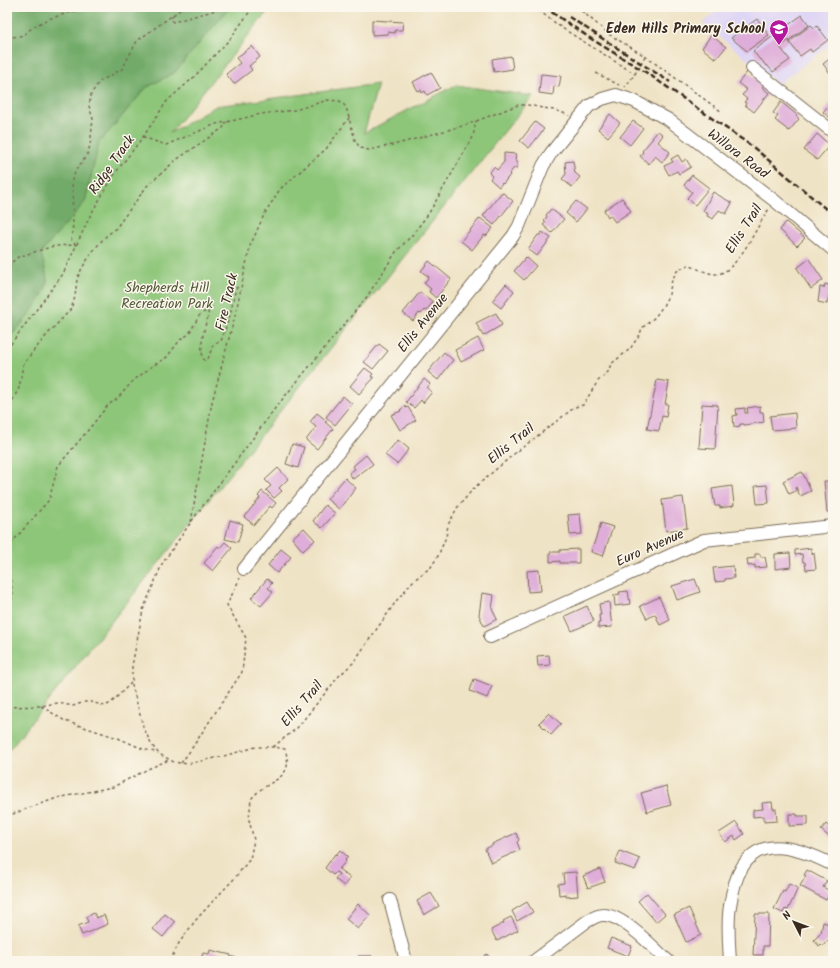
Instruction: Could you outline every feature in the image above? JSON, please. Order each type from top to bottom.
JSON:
[{"type":"street","points":[[752,68],[833,132]]},
{"type":"street","name":"Ellis Avenue","points":[[244,569],[513,236],[519,226],[543,166],[551,154],[589,106],[602,99],[616,96]]},
{"type":"street","name":"Willora Road","points":[[616,96],[634,101],[669,120],[775,201],[833,250]]},
{"type":"street","name":"Euro Avenue","points":[[490,636],[704,540],[833,526]]},
{"type":"street","points":[[730,961],[729,907],[735,882],[743,865],[751,856],[760,850],[772,847],[793,848],[812,854],[833,865]]},
{"type":"street","points":[[390,900],[406,961]]},
{"type":"street","points":[[534,961],[586,922],[595,917],[604,915],[624,922],[668,961]]},
{"type":"path","points":[[7,38],[24,35],[33,27],[48,19],[88,7]]},
{"type":"path","points":[[76,245],[71,239],[73,225],[72,180],[76,170],[86,157],[90,146],[93,119],[89,106],[91,94],[99,82],[122,69],[137,41],[184,7]]},
{"type":"path","points":[[173,15],[171,20],[173,22],[227,7]]},
{"type":"path","name":"Ridge Track","points":[[7,349],[63,274],[104,190],[143,137],[167,101],[193,78],[230,39],[253,7]]},
{"type":"path","points":[[534,7],[562,28],[636,74]]},
{"type":"path","points":[[577,7],[610,35],[646,56],[722,112]]},
{"type":"path","points":[[596,73],[624,88],[636,74],[646,56]]},
{"type":"path","points":[[143,137],[166,145],[216,124],[261,114],[295,110],[328,100],[340,101],[346,107],[355,140],[360,148],[369,150],[466,125],[518,105],[528,105],[554,110],[578,120]]},
{"type":"path","name":"Fire Track","points":[[191,522],[212,402],[235,316],[250,246],[268,209],[280,190],[326,149],[349,118]]},
{"type":"path","points":[[7,411],[19,388],[23,365],[46,336],[71,310],[75,297],[77,279],[93,251],[104,238],[116,228],[147,186],[176,160],[223,128],[226,122]]},
{"type":"path","name":"Ellis Trail","points":[[274,747],[297,728],[339,676],[353,662],[397,600],[413,581],[431,567],[438,556],[446,537],[448,525],[454,514],[474,488],[514,454],[575,407],[583,405],[598,381],[608,372],[611,364],[630,349],[640,334],[642,328],[655,317],[663,306],[669,294],[672,280],[677,271],[688,266],[715,274],[722,273],[733,264],[751,241],[765,214],[775,201]]},
{"type":"path","points":[[7,285],[10,264],[18,257],[54,246],[76,245]]},
{"type":"path","points":[[7,548],[48,500],[58,466],[108,405],[117,400],[133,381],[151,366],[167,357],[180,340],[189,334],[199,316],[208,311],[209,316],[204,329],[201,349],[204,360],[208,359],[213,345],[221,341],[230,315],[236,288],[242,286]]},
{"type":"path","points":[[7,562],[13,595],[7,617]]},
{"type":"path","points":[[181,763],[242,672],[246,638],[227,605],[244,569]]},
{"type":"path","points":[[7,707],[41,706],[58,703],[73,706],[85,702],[105,706],[111,703],[132,682]]},
{"type":"path","points":[[41,706],[65,720],[118,738],[143,749],[157,752]]},
{"type":"path","points":[[7,816],[57,798],[113,787],[169,760]]},
{"type":"shaded area","name":"Eden Hills Primary School","points":[[722,7],[833,7],[833,48],[830,45],[778,84],[702,23]]},
{"type":"green space","name":"Shepherds Hill Recreation Park","points":[[7,7],[271,7],[170,133],[216,106],[378,84],[364,133],[456,85],[533,96],[7,752]]},
{"type":"green space","points":[[7,7],[230,7],[175,72],[146,88],[99,143],[85,202],[41,253],[47,281],[43,294],[24,321],[7,339]]},
{"type":"building","points":[[802,15],[809,25],[780,47],[790,60],[773,72],[753,51]]},
{"type":"building","points":[[757,19],[769,35],[747,51],[731,38]]},
{"type":"building","points":[[372,20],[403,22],[402,30],[395,30],[395,33],[388,32],[388,34],[372,35]]},
{"type":"building","points":[[811,25],[814,28],[817,26],[828,40],[812,52],[810,49],[800,56],[789,42]]},
{"type":"building","points":[[711,35],[726,47],[716,59],[702,48]]},
{"type":"building","points":[[252,46],[260,57],[249,66],[252,70],[234,84],[226,74],[240,63],[236,58]]},
{"type":"building","points":[[511,56],[513,69],[494,72],[492,59]]},
{"type":"building","points":[[833,56],[833,77],[823,64]]},
{"type":"building","points":[[431,72],[440,88],[427,95],[425,91],[422,93],[421,90],[418,91],[413,82]]},
{"type":"building","points":[[747,72],[764,85],[762,87],[769,93],[754,112],[745,105],[746,103],[744,102],[747,99],[742,95],[747,90],[738,83]]},
{"type":"building","points":[[541,74],[561,76],[559,87],[554,86],[553,95],[539,93]]},
{"type":"building","points":[[833,100],[833,120],[823,112]]},
{"type":"building","points":[[781,102],[797,115],[796,116],[799,119],[789,131],[775,120],[778,116],[773,113]]},
{"type":"building","points":[[610,114],[620,123],[608,137],[598,129]]},
{"type":"building","points":[[633,121],[643,128],[630,145],[620,137]]},
{"type":"building","points":[[535,122],[544,129],[529,148],[520,141]]},
{"type":"building","points":[[658,131],[663,135],[658,142],[670,152],[662,162],[655,156],[649,164],[640,156],[643,152],[642,151]]},
{"type":"building","points":[[817,134],[830,145],[817,160],[804,150]]},
{"type":"building","points":[[504,153],[516,154],[515,160],[517,160],[517,168],[514,168],[503,184],[502,183],[499,187],[490,179],[492,176],[489,173],[494,167],[497,170],[504,162]]},
{"type":"building","points":[[678,155],[682,162],[686,159],[691,167],[679,174],[677,171],[669,175],[664,166],[673,162],[671,159]]},
{"type":"building","points":[[573,161],[575,173],[580,177],[572,187],[562,179],[566,174],[565,162]]},
{"type":"building","points":[[692,175],[709,188],[695,205],[687,198],[692,192],[684,185]]},
{"type":"building","points":[[502,192],[513,201],[494,225],[483,216]]},
{"type":"building","points":[[713,192],[732,203],[726,214],[719,210],[713,219],[707,216],[708,214],[703,211]]},
{"type":"building","points":[[622,198],[631,211],[615,222],[610,215],[608,217],[604,210]]},
{"type":"building","points":[[576,201],[587,209],[576,222],[566,213]]},
{"type":"building","points":[[551,209],[564,219],[552,233],[543,225],[546,222],[544,220],[547,217],[546,215]]},
{"type":"building","points":[[480,218],[493,228],[486,236],[484,235],[472,250],[461,241]]},
{"type":"building","points":[[786,222],[805,238],[797,246],[780,230]]},
{"type":"building","points":[[542,232],[551,238],[537,256],[528,249]]},
{"type":"building","points":[[526,257],[536,266],[524,280],[514,271]]},
{"type":"building","points":[[809,259],[823,280],[811,289],[797,268]]},
{"type":"building","points":[[429,261],[451,279],[436,298],[429,292],[431,289],[424,283],[429,277],[421,271]]},
{"type":"building","points":[[506,284],[514,291],[501,308],[492,301]]},
{"type":"building","points":[[825,284],[833,286],[833,296],[829,295],[827,304],[818,302],[820,287],[824,288]]},
{"type":"building","points":[[420,292],[433,302],[426,311],[424,310],[421,314],[419,313],[413,321],[403,313]]},
{"type":"building","points":[[496,313],[502,325],[483,336],[476,323]]},
{"type":"building","points":[[478,338],[484,350],[461,362],[455,350]]},
{"type":"building","points":[[379,344],[388,351],[373,369],[364,362]]},
{"type":"building","points":[[444,352],[453,360],[438,380],[428,372]]},
{"type":"building","points":[[365,368],[373,374],[371,376],[374,378],[359,394],[350,386]]},
{"type":"building","points":[[424,379],[430,384],[427,388],[432,392],[423,403],[421,400],[414,408],[406,402]]},
{"type":"building","points":[[657,380],[669,382],[665,404],[668,404],[666,417],[662,416],[659,431],[647,429]]},
{"type":"building","points":[[343,396],[352,404],[335,425],[326,417]]},
{"type":"building","points":[[702,404],[718,405],[715,449],[699,448]]},
{"type":"building","points":[[405,406],[406,408],[408,407],[416,420],[400,430],[391,415],[401,411],[400,410]]},
{"type":"building","points":[[760,406],[760,412],[763,412],[764,422],[744,425],[740,424],[740,426],[734,427],[733,416],[737,415],[736,409],[745,408],[745,413],[748,413],[747,408]]},
{"type":"building","points":[[317,413],[327,421],[325,422],[333,429],[317,449],[306,440],[316,427],[310,422]]},
{"type":"building","points":[[795,413],[796,428],[772,430],[770,416]]},
{"type":"building","points":[[398,440],[409,449],[397,464],[385,455]]},
{"type":"building","points":[[292,444],[304,447],[298,468],[286,464]]},
{"type":"building","points":[[366,455],[373,464],[353,479],[349,473],[355,469],[353,466]]},
{"type":"building","points":[[278,468],[288,479],[279,488],[282,491],[274,498],[266,490],[271,486],[265,480]]},
{"type":"building","points":[[802,472],[811,491],[800,496],[796,487],[796,491],[789,494],[783,481]]},
{"type":"building","points":[[345,478],[356,488],[339,509],[327,499]]},
{"type":"building","points":[[824,481],[831,481],[833,487],[833,512],[827,512]]},
{"type":"building","points":[[767,485],[769,503],[757,504],[755,486]]},
{"type":"building","points":[[732,486],[734,505],[720,508],[720,506],[715,506],[712,489]]},
{"type":"building","points":[[262,491],[276,503],[272,508],[270,506],[254,525],[244,517],[260,498],[258,496]]},
{"type":"building","points":[[683,497],[687,528],[666,531],[662,500]]},
{"type":"building","points":[[325,505],[335,513],[322,528],[313,521]]},
{"type":"building","points":[[580,514],[582,534],[570,535],[568,515]]},
{"type":"building","points":[[230,520],[243,524],[238,542],[225,539]]},
{"type":"building","points":[[601,523],[613,527],[603,556],[591,552]]},
{"type":"building","points":[[304,528],[315,540],[303,551],[292,538]]},
{"type":"building","points":[[225,542],[232,548],[213,571],[204,563],[218,546],[220,548]]},
{"type":"building","points":[[811,548],[811,554],[814,553],[816,569],[806,570],[802,554],[795,555],[795,550]]},
{"type":"building","points":[[281,549],[291,557],[277,573],[268,565]]},
{"type":"building","points":[[579,549],[579,563],[560,563],[560,561],[550,562],[550,552]]},
{"type":"building","points":[[790,553],[791,567],[775,569],[775,554]]},
{"type":"building","points":[[755,554],[760,554],[761,557],[765,557],[767,567],[755,568],[755,565],[748,566],[747,559],[755,558]]},
{"type":"building","points":[[831,556],[833,556],[833,575],[832,575]]},
{"type":"building","points":[[733,566],[734,578],[715,582],[713,568]]},
{"type":"building","points":[[539,570],[541,591],[528,592],[527,571]]},
{"type":"building","points":[[267,579],[272,583],[268,588],[273,592],[261,606],[251,598]]},
{"type":"building","points":[[695,579],[700,592],[677,600],[672,586]]},
{"type":"building","points":[[628,591],[630,604],[615,606],[614,595],[620,594],[619,592]]},
{"type":"building","points":[[482,593],[494,595],[492,609],[497,619],[484,626],[479,615]]},
{"type":"building","points":[[659,597],[670,620],[660,625],[655,614],[647,619],[640,606]]},
{"type":"building","points":[[609,602],[612,627],[598,628],[598,623],[600,623],[599,615],[601,615],[599,604]]},
{"type":"building","points":[[587,606],[594,621],[572,631],[565,616]]},
{"type":"building","points":[[549,655],[550,665],[538,666],[537,656]]},
{"type":"building","points":[[474,679],[492,686],[487,698],[470,691]]},
{"type":"building","points":[[549,713],[561,724],[551,735],[539,723]]},
{"type":"building","points":[[666,786],[671,805],[647,812],[641,793]]},
{"type":"building","points":[[772,802],[773,809],[776,809],[777,821],[764,822],[764,816],[753,817],[753,810],[763,809],[762,803]]},
{"type":"building","points":[[789,814],[808,816],[808,825],[789,826]]},
{"type":"building","points":[[736,822],[744,834],[736,840],[734,836],[725,842],[719,833]]},
{"type":"building","points":[[826,824],[833,830],[833,840],[821,830]]},
{"type":"building","points":[[516,833],[519,840],[517,842],[520,850],[491,863],[485,849],[493,845],[492,844]]},
{"type":"building","points":[[340,850],[348,857],[339,869],[350,878],[344,886],[335,879],[339,874],[336,872],[333,875],[325,868],[335,854],[336,855]]},
{"type":"building","points":[[620,851],[640,859],[635,870],[615,863]]},
{"type":"building","points":[[600,869],[605,882],[588,888],[583,876]]},
{"type":"building","points":[[807,870],[827,881],[823,887],[831,892],[826,900],[800,886],[806,876],[804,875]]},
{"type":"building","points":[[576,872],[578,896],[566,897],[566,894],[559,895],[558,884],[564,883],[563,873]]},
{"type":"building","points":[[789,884],[798,888],[788,910],[785,909],[783,913],[774,909],[783,891],[785,892]]},
{"type":"building","points":[[431,893],[439,906],[424,915],[417,901]]},
{"type":"building","points":[[647,893],[665,914],[656,922],[638,901]]},
{"type":"building","points":[[527,902],[533,912],[517,921],[512,911]]},
{"type":"building","points":[[358,904],[370,915],[358,929],[346,919]]},
{"type":"building","points":[[689,908],[701,935],[686,942],[674,915]]},
{"type":"building","points":[[94,913],[96,918],[104,915],[108,924],[82,935],[78,926],[88,922],[86,917]]},
{"type":"building","points":[[165,914],[175,922],[163,937],[153,929]]},
{"type":"building","points":[[755,914],[769,914],[768,946],[763,946],[763,955],[753,955]]},
{"type":"building","points":[[511,917],[518,930],[497,941],[491,930],[504,923],[503,921]]},
{"type":"building","points":[[823,922],[832,925],[830,934],[833,938],[829,942],[827,941],[823,946],[821,944],[819,946],[814,940],[821,933]]},
{"type":"building","points":[[611,938],[632,946],[628,956],[607,948]]},
{"type":"building","points":[[210,950],[231,955],[230,956],[246,961],[200,961],[203,953],[209,954]]},
{"type":"building","points":[[487,954],[491,961],[477,961]]},
{"type":"building","points":[[358,956],[372,956],[372,961],[358,961]]},
{"type":"railway","points":[[544,7],[593,40],[647,73],[753,147],[833,215]]},
{"type":"railway","points":[[569,17],[670,82]]},
{"type":"place","name":"Eden Hills Primary School","points":[[779,46]]}]
